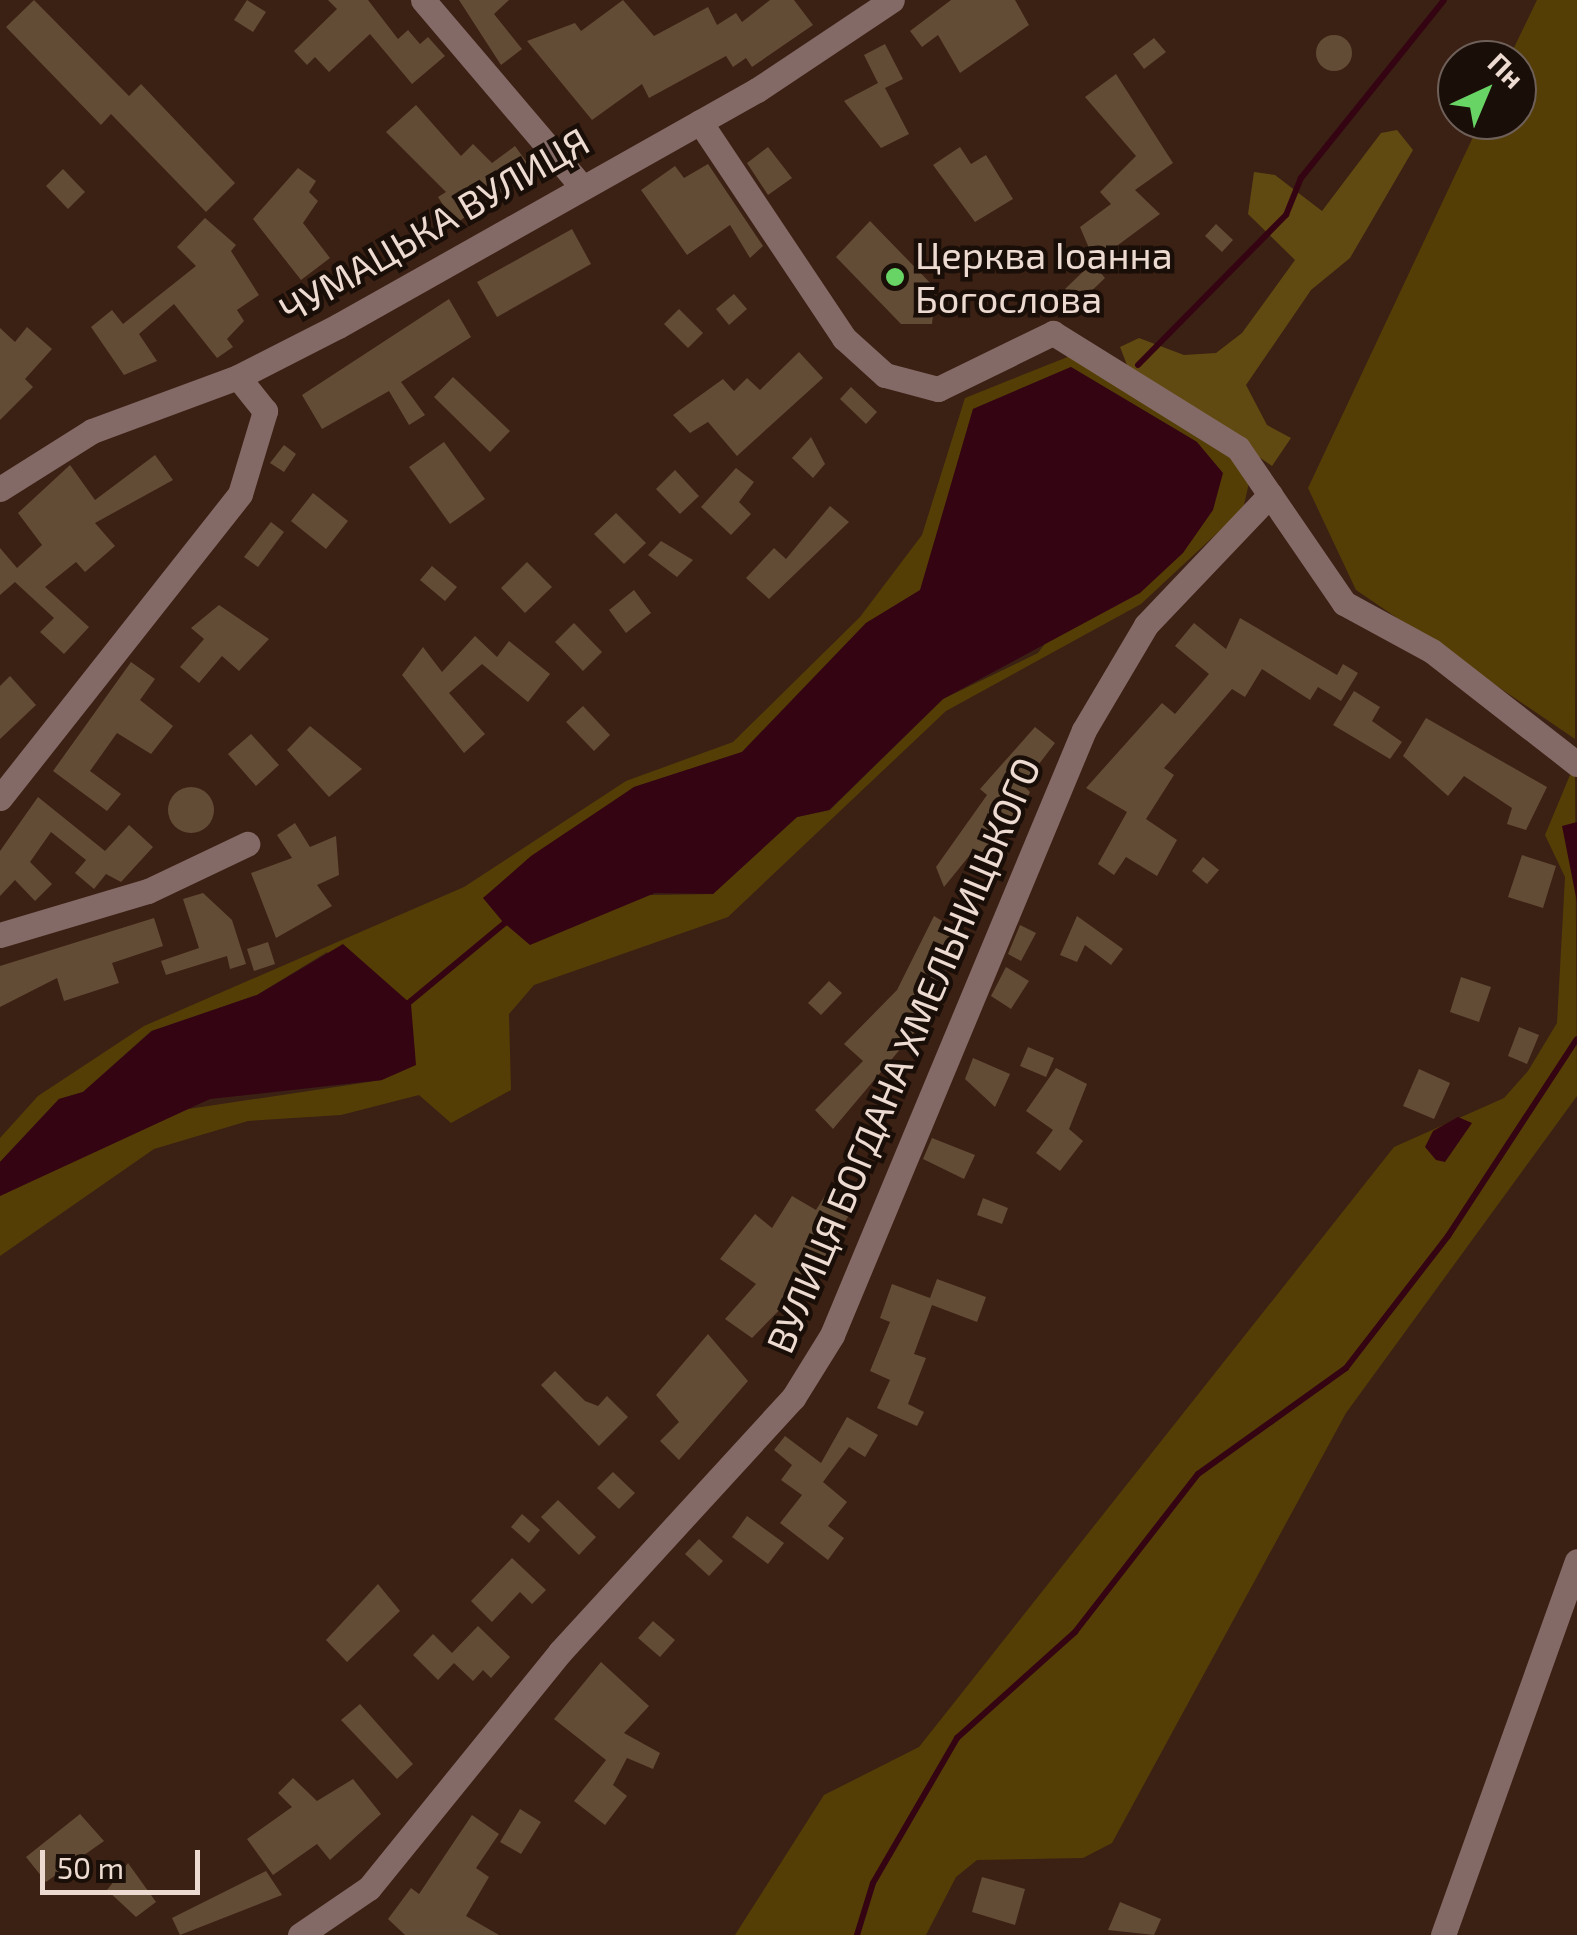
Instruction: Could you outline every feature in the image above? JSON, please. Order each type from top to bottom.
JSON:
[{"type":"street","points":[[423,0],[579,183]]},
{"type":"street","name":"ЧУМАЦЬКА ВУЛИЦЯ","points":[[0,489],[92,431],[238,377],[579,183],[700,122],[892,0]]},
{"type":"street","points":[[700,122],[844,338],[885,375],[938,389],[1053,333],[1238,448],[1344,602],[1432,650],[1577,764]]},
{"type":"street","points":[[0,798],[240,494],[265,411],[238,377]]},
{"type":"street","name":"ВУЛИЦЯ БОГДАНА ХМЕЛЬНИЦЬКОГО","points":[[300,1935],[369,1888],[560,1652],[793,1398],[832,1336],[1084,730],[1146,625],[1270,494]]},
{"type":"street","points":[[0,934],[148,891],[247,844]]},
{"type":"street","points":[[1443,1935],[1577,1560]]},
{"type":"shaded area","points":[[1537,0],[1577,0],[1575,739],[1356,590],[1308,488],[1472,140],[1537,140],[1537,40],[1518,40]]},
{"type":"shaded area","points":[[1397,130],[1413,150],[1350,258],[1311,290],[1246,385],[1267,425],[1291,438],[1272,466],[1127,365],[1120,347],[1139,338],[1184,355],[1216,353],[1242,333],[1295,260],[1248,214],[1254,172],[1275,175],[1322,211],[1381,133]]},
{"type":"shaded area","points":[[1070,356],[1229,456],[1249,483],[1243,509],[1141,604],[946,711],[728,917],[534,985],[509,1014],[511,1090],[451,1123],[419,1095],[341,1115],[248,1121],[154,1149],[0,1256],[0,1196],[175,1111],[382,1080],[327,952],[257,995],[151,1031],[83,1092],[59,1099],[0,1162],[0,1138],[38,1096],[144,1026],[464,887],[626,781],[733,742],[860,617],[922,535],[965,398]],"holes":[[[1071,367],[1197,442],[1038,653],[943,699],[830,810],[797,817],[713,894],[483,898],[634,787],[742,752],[866,623],[921,590],[973,409]]]},
{"type":"shaded area","points":[[1071,367],[1197,442],[1223,473],[1213,510],[1183,553],[1140,593],[943,699],[829,810],[797,817],[713,894],[655,893],[530,945],[503,922],[483,898],[531,856],[634,787],[742,752],[866,623],[920,590],[973,409]]},
{"type":"shaded area","points":[[1575,763],[1577,1096],[1346,1413],[1112,1843],[1083,1858],[977,1860],[956,1877],[926,1935],[735,1935],[824,1795],[919,1747],[1394,1147],[1504,1098],[1528,1071],[1557,1023],[1565,877],[1545,835]]},
{"type":"shaded area","points":[[1577,822],[1577,902],[1562,826]]},
{"type":"shaded area","points":[[343,944],[411,1004],[416,1065],[382,1080],[210,1099],[0,1196],[0,1162],[59,1099],[83,1092],[152,1031],[257,995]]},
{"type":"shaded area","points":[[1458,1117],[1472,1123],[1445,1162],[1436,1160],[1425,1147],[1433,1131]]},
{"type":"building","points":[[34,0],[129,96],[141,84],[235,183],[206,212],[111,114],[101,125],[6,27]]},
{"type":"building","points":[[247,0],[266,12],[253,32],[234,20]]},
{"type":"building","points":[[328,0],[368,0],[398,39],[408,30],[420,44],[428,37],[445,56],[412,84],[370,34],[329,72],[315,57],[307,65],[294,51],[337,9]]},
{"type":"building","points":[[459,0],[509,0],[494,14],[522,49],[501,65]]},
{"type":"building","points":[[623,0],[654,36],[708,7],[717,25],[736,13],[742,22],[770,0],[794,0],[813,25],[752,67],[746,58],[733,67],[726,56],[649,98],[642,84],[592,120],[527,41],[575,23],[581,31]]},
{"type":"building","points":[[951,0],[1015,0],[1029,25],[960,73],[938,35],[922,47],[910,31]]},
{"type":"building","points":[[1334,35],[1347,40],[1352,53],[1347,66],[1334,71],[1321,66],[1316,53],[1321,40]]},
{"type":"building","points":[[1154,38],[1166,52],[1144,69],[1133,54]]},
{"type":"building","points":[[885,44],[903,79],[885,88],[909,134],[881,148],[844,101],[878,83],[864,55]]},
{"type":"building","points":[[1116,74],[1173,163],[1135,190],[1160,214],[1095,262],[1080,227],[1111,204],[1100,192],[1136,156],[1085,97]]},
{"type":"building","points":[[416,105],[461,156],[473,144],[492,163],[515,146],[533,171],[455,224],[438,197],[446,192],[386,132]]},
{"type":"building","points":[[768,147],[792,178],[768,195],[747,163]]},
{"type":"building","points":[[960,147],[971,164],[986,155],[1013,199],[975,222],[933,165]]},
{"type":"building","points":[[708,164],[763,246],[750,258],[730,225],[687,255],[641,190],[675,166],[684,178]]},
{"type":"building","points":[[298,168],[316,181],[309,192],[318,201],[303,223],[330,258],[301,280],[253,219]]},
{"type":"building","points":[[63,169],[85,192],[68,209],[46,186]]},
{"type":"building","points":[[205,218],[236,245],[231,251],[259,295],[237,310],[244,321],[227,339],[233,347],[217,358],[174,304],[139,334],[157,361],[124,375],[91,327],[112,310],[123,324],[196,266],[177,247]]},
{"type":"building","name":"Церква Іоанна Богослова","points":[[870,221],[936,289],[932,324],[901,324],[836,257]]},
{"type":"building","points":[[1216,224],[1233,240],[1222,252],[1205,236]]},
{"type":"building","points":[[572,229],[591,264],[497,317],[477,282]]},
{"type":"building","points":[[1092,263],[1105,278],[1079,303],[1065,289]]},
{"type":"building","points":[[734,294],[747,309],[729,325],[716,309]]},
{"type":"building","points":[[449,299],[471,337],[401,382],[425,415],[409,425],[389,391],[322,429],[302,395]]},
{"type":"building","points":[[679,309],[703,333],[688,348],[664,324]]},
{"type":"building","points":[[27,327],[52,349],[25,379],[33,387],[0,420],[0,328],[15,342]]},
{"type":"building","points":[[799,352],[823,378],[737,456],[708,422],[690,433],[673,415],[723,379],[734,391],[747,378],[760,390]]},
{"type":"building","points":[[453,377],[510,431],[490,452],[434,397]]},
{"type":"building","points":[[851,387],[877,412],[866,424],[840,399]]},
{"type":"building","points":[[811,437],[825,464],[813,478],[792,458]]},
{"type":"building","points":[[444,442],[485,499],[450,524],[409,467]]},
{"type":"building","points":[[284,445],[296,454],[284,472],[270,463]]},
{"type":"building","points":[[155,455],[173,480],[95,523],[115,546],[85,572],[76,562],[45,587],[89,627],[64,654],[40,632],[54,618],[15,582],[0,595],[0,548],[17,568],[42,545],[18,513],[70,465],[95,500]]},
{"type":"building","points":[[736,468],[754,482],[739,502],[751,514],[731,535],[701,507]]},
{"type":"building","points":[[675,470],[699,496],[680,514],[656,489]]},
{"type":"building","points":[[313,493],[348,521],[326,549],[291,521]]},
{"type":"building","points":[[830,506],[849,522],[769,599],[746,578],[774,548],[786,559]]},
{"type":"building","points":[[616,513],[646,543],[624,564],[594,534]]},
{"type":"building","points":[[271,522],[284,532],[258,567],[244,557]]},
{"type":"building","points":[[661,541],[693,560],[677,577],[648,555]]},
{"type":"building","points":[[527,562],[552,587],[525,613],[501,588]]},
{"type":"building","points":[[432,566],[457,587],[445,601],[420,580]]},
{"type":"building","points":[[634,590],[651,613],[626,633],[609,610]]},
{"type":"building","points":[[219,605],[269,639],[239,671],[222,656],[199,683],[180,667],[204,639],[191,628]]},
{"type":"building","points":[[1240,618],[1337,675],[1343,664],[1358,673],[1341,701],[1318,687],[1310,700],[1262,669],[1245,697],[1232,689],[1164,768],[1174,775],[1146,819],[1177,840],[1157,876],[1126,857],[1114,875],[1098,864],[1127,812],[1086,788],[1162,703],[1175,714],[1209,674],[1175,646],[1194,623],[1226,649]]},
{"type":"building","points":[[574,623],[602,652],[583,671],[555,642]]},
{"type":"building","points":[[475,636],[497,657],[509,641],[550,674],[528,702],[482,664],[449,693],[485,734],[464,753],[402,675],[423,647],[442,672]]},
{"type":"building","points":[[131,662],[155,679],[140,700],[173,726],[151,754],[117,733],[90,771],[121,794],[107,811],[53,771]]},
{"type":"building","points":[[10,676],[36,705],[0,739],[0,686]]},
{"type":"building","points":[[1354,691],[1380,707],[1372,721],[1402,742],[1390,759],[1333,725]]},
{"type":"building","points":[[583,706],[610,735],[594,751],[566,722]]},
{"type":"building","points":[[1426,718],[1547,787],[1526,830],[1507,824],[1512,808],[1464,776],[1448,796],[1403,756]]},
{"type":"building","points":[[310,726],[362,769],[329,797],[287,750]]},
{"type":"building","points":[[1035,727],[1055,743],[1023,785],[1030,792],[1020,812],[994,855],[974,850],[944,887],[936,867],[987,795],[980,789]]},
{"type":"building","points":[[251,734],[279,765],[256,786],[228,754]]},
{"type":"building","points":[[191,787],[207,794],[214,810],[207,826],[191,833],[175,826],[168,810],[175,794]]},
{"type":"building","points":[[38,797],[105,851],[129,825],[153,847],[121,882],[106,874],[94,889],[75,873],[86,860],[51,832],[30,862],[52,884],[35,901],[15,880],[0,896],[0,851]]},
{"type":"building","points":[[295,823],[310,847],[336,836],[339,875],[317,885],[332,906],[276,938],[251,873],[292,858],[277,835]]},
{"type":"building","points":[[1522,855],[1556,866],[1543,908],[1508,897]]},
{"type":"building","points":[[1203,857],[1219,870],[1207,884],[1192,871]]},
{"type":"building","points":[[203,893],[232,920],[246,964],[230,969],[227,956],[166,975],[161,961],[199,948],[183,899]]},
{"type":"building","points":[[934,916],[971,938],[908,1024],[918,1028],[833,1129],[815,1110],[863,1061],[844,1044],[897,990]]},
{"type":"building","points":[[1077,916],[1123,949],[1111,965],[1085,945],[1077,962],[1060,955]]},
{"type":"building","points":[[154,918],[163,946],[112,963],[119,983],[64,1001],[57,978],[0,1007],[0,966]]},
{"type":"building","points":[[1020,925],[1036,933],[1021,961],[1008,954]]},
{"type":"building","points":[[268,942],[275,964],[254,971],[247,949]]},
{"type":"building","points":[[1006,967],[1029,981],[1011,1009],[991,996]]},
{"type":"building","points":[[1461,977],[1491,987],[1479,1022],[1450,1012]]},
{"type":"building","points":[[829,981],[842,993],[821,1015],[808,1003]]},
{"type":"building","points":[[1519,1027],[1539,1035],[1527,1064],[1508,1056]]},
{"type":"building","points":[[1028,1047],[1054,1058],[1046,1077],[1020,1066]]},
{"type":"building","points":[[973,1058],[1010,1074],[995,1107],[965,1079]]},
{"type":"building","points":[[1056,1068],[1087,1084],[1069,1129],[1083,1141],[1060,1171],[1036,1153],[1053,1130],[1026,1111]]},
{"type":"building","points":[[1419,1069],[1450,1083],[1434,1119],[1403,1106]]},
{"type":"building","points":[[932,1138],[975,1155],[964,1179],[923,1159]]},
{"type":"building","points":[[831,1186],[857,1202],[829,1248],[836,1252],[752,1338],[725,1319],[756,1284],[720,1259],[755,1214],[772,1228],[792,1196],[816,1210]]},
{"type":"building","points":[[983,1198],[1008,1208],[1002,1224],[977,1215]]},
{"type":"building","points":[[937,1279],[986,1297],[977,1322],[932,1305],[914,1354],[926,1358],[908,1404],[924,1412],[917,1426],[877,1408],[890,1380],[870,1371],[890,1322],[880,1318],[892,1284],[930,1298]]},
{"type":"building","points":[[708,1334],[748,1381],[679,1460],[660,1441],[679,1422],[656,1395]]},
{"type":"building","points":[[555,1371],[585,1401],[598,1406],[607,1396],[628,1417],[599,1446],[541,1385]]},
{"type":"building","points":[[847,1417],[878,1435],[865,1457],[849,1447],[823,1482],[847,1502],[828,1526],[844,1538],[828,1560],[780,1523],[802,1495],[781,1480],[792,1465],[774,1450],[785,1436],[821,1463]]},
{"type":"building","points":[[613,1472],[635,1493],[619,1509],[597,1488]]},
{"type":"building","points":[[558,1500],[596,1537],[579,1555],[541,1517]]},
{"type":"building","points":[[522,1514],[540,1530],[529,1543],[511,1527]]},
{"type":"building","points":[[747,1516],[784,1543],[768,1564],[732,1537]]},
{"type":"building","points":[[699,1539],[723,1561],[709,1576],[685,1554]]},
{"type":"building","points":[[512,1558],[546,1590],[532,1604],[520,1592],[492,1622],[471,1601]]},
{"type":"building","points":[[378,1584],[400,1611],[347,1662],[326,1640]]},
{"type":"building","points":[[653,1621],[675,1640],[660,1657],[638,1638]]},
{"type":"building","points":[[478,1626],[510,1657],[491,1678],[483,1670],[473,1681],[454,1663],[438,1680],[413,1655],[433,1634],[452,1653]]},
{"type":"building","points":[[601,1662],[649,1706],[624,1733],[660,1753],[653,1769],[627,1758],[613,1785],[627,1796],[605,1825],[574,1801],[606,1760],[554,1719]]},
{"type":"building","points":[[360,1704],[413,1764],[397,1779],[341,1720]]},
{"type":"building","points":[[293,1778],[317,1801],[353,1779],[381,1814],[330,1860],[317,1844],[273,1875],[247,1839],[292,1807],[278,1793]]},
{"type":"building","points":[[520,1809],[541,1822],[521,1854],[500,1842]]},
{"type":"building","points":[[80,1814],[104,1841],[46,1882],[26,1857]]},
{"type":"building","points":[[472,1815],[499,1834],[476,1868],[489,1877],[466,1916],[499,1935],[405,1935],[388,1919],[411,1888],[419,1894]]},
{"type":"building","points":[[128,1863],[156,1902],[136,1917],[107,1890]]},
{"type":"building","points":[[266,1871],[282,1895],[180,1935],[172,1918]]},
{"type":"building","points":[[982,1877],[1025,1889],[1015,1925],[972,1912]]},
{"type":"building","points":[[1120,1902],[1161,1919],[1154,1935],[1108,1930]]},
{"type":"waterway","points":[[1138,365],[1286,215],[1301,178],[1444,0]]},
{"type":"waterway","points":[[406,1005],[507,921]]},
{"type":"waterway","points":[[857,1935],[873,1883],[957,1738],[1075,1632],[1198,1474],[1346,1368],[1448,1236],[1577,1039]]},
{"type":"place","name":"Церква Іоанна Богослова","points":[[895,277]]}]
